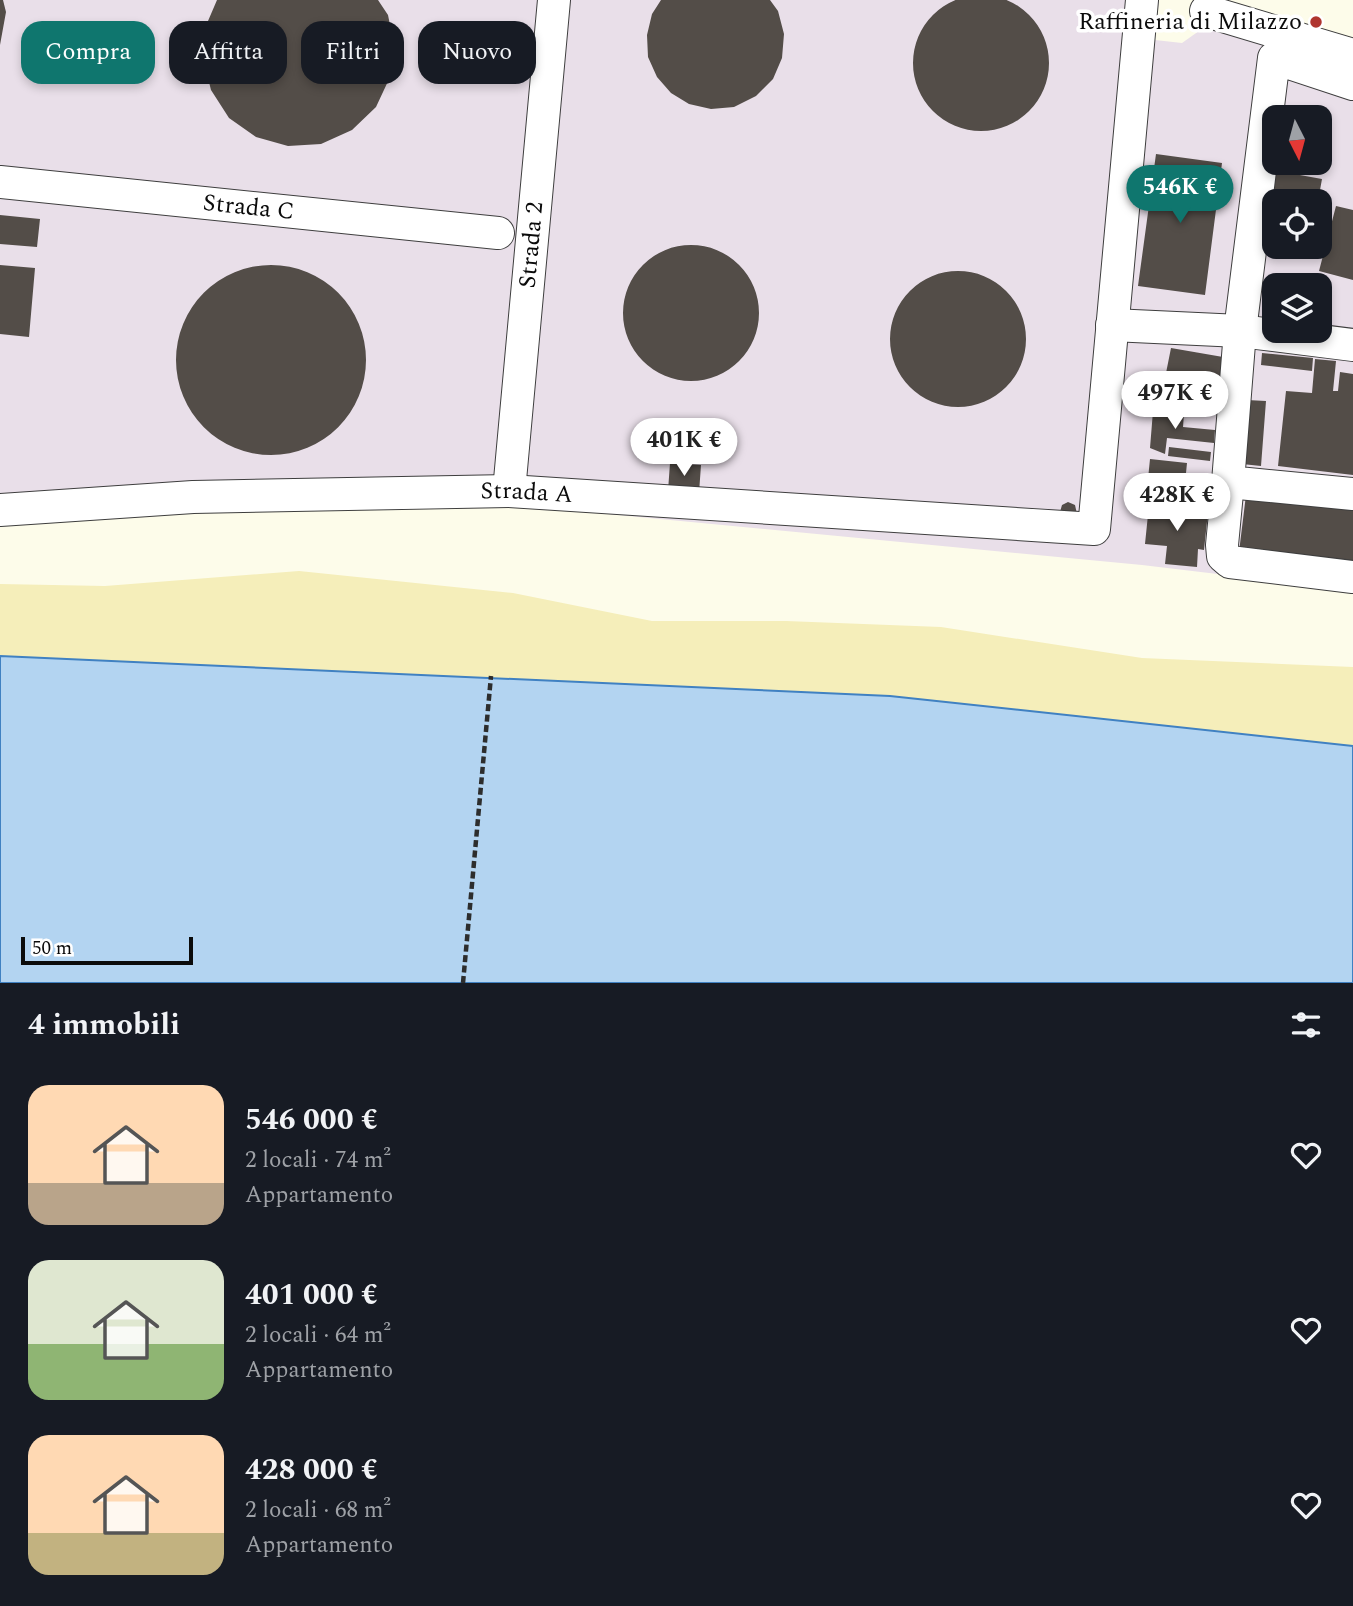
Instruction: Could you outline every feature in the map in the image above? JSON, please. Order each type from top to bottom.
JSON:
[{"type":"street","name":"Strada 2","points":[[509,491],[554,0]]},
{"type":"street","points":[[1142,0],[1112,325],[1240,331],[1353,345]]},
{"type":"street","points":[[1206,11],[1353,55]]},
{"type":"street","points":[[1353,84],[1274,58],[1240,331],[1222,545],[1223,555],[1230,562],[1353,577]]},
{"type":"street","name":"Strada C","points":[[0,182],[498,233]]},
{"type":"street","name":"Strada A","points":[[0,510],[193,497],[509,491],[1094,529],[1112,325]]},
{"type":"street","points":[[1228,482],[1353,494]]},
{"type":"path","points":[[463,983],[491,676]]},
{"type":"shaded area","name":"Raffineria di Milazzo","points":[[0,0],[1159,0],[1155,40],[1182,43],[1206,26],[1353,68],[1353,590],[1142,565],[545,508],[192,509],[0,525]]},
{"type":"sand","points":[[299,571],[513,593],[652,621],[786,621],[941,627],[1142,658],[1353,667],[1353,746],[890,696],[0,656],[0,584],[105,586]]},
{"type":"water","points":[[0,656],[890,696],[1353,746],[1353,983],[0,983]]},
{"type":"building","points":[[958,-1],[1007,0],[1029,15],[1044,37],[1048,50],[1048,76],[1037,101],[1019,119],[994,130],[968,130],[943,119],[925,101],[914,76],[914,50],[918,37],[933,15]]},
{"type":"building","points":[[0,0],[3,0],[6,12],[0,45]]},
{"type":"building","points":[[217,0],[378,0],[389,21],[301,21],[301,84],[387,84],[376,107],[352,130],[321,144],[288,146],[256,137],[229,118],[210,84],[287,84],[287,21],[208,21]]},
{"type":"building","points":[[661,0],[770,0],[778,11],[784,34],[782,58],[773,79],[756,96],[734,107],[711,109],[689,104],[671,93],[657,77],[648,57],[647,35],[652,14]]},
{"type":"building","points":[[1156,154],[1222,163],[1205,295],[1138,286]]},
{"type":"building","points":[[1271,175],[1300,175],[1322,179],[1320,189],[1268,189]]},
{"type":"building","points":[[1336,206],[1353,210],[1353,280],[1319,271],[1322,259],[1332,259],[1332,221]]},
{"type":"building","points":[[0,215],[40,219],[37,247],[0,244]]},
{"type":"building","points":[[691,245],[717,250],[739,265],[754,287],[759,313],[754,339],[739,361],[717,376],[691,381],[665,376],[643,361],[628,339],[623,313],[628,287],[643,265],[665,250]]},
{"type":"building","points":[[0,265],[35,268],[29,337],[0,334]]},
{"type":"building","points":[[271,265],[307,272],[338,293],[359,324],[366,360],[359,396],[338,427],[307,448],[271,455],[235,448],[204,427],[183,396],[176,360],[183,324],[204,293],[235,272]]},
{"type":"building","points":[[958,271],[984,276],[1006,291],[1021,313],[1026,339],[1021,365],[1006,387],[984,402],[958,407],[932,402],[910,387],[895,365],[890,339],[895,313],[910,291],[932,276]]},
{"type":"building","points":[[1171,348],[1223,357],[1217,392],[1164,383]]},
{"type":"building","points":[[1262,353],[1313,358],[1312,371],[1261,365]]},
{"type":"building","points":[[1315,359],[1336,361],[1333,391],[1338,391],[1340,372],[1353,374],[1353,475],[1278,466],[1286,391],[1312,393]]},
{"type":"building","points":[[1247,400],[1266,401],[1261,466],[1242,464]]},
{"type":"building","points":[[1153,411],[1184,414],[1183,427],[1215,430],[1214,443],[1167,438],[1165,454],[1150,448]]},
{"type":"building","points":[[1169,447],[1211,452],[1210,461],[1168,456]]},
{"type":"building","points":[[1150,459],[1187,463],[1183,503],[1146,499]]},
{"type":"building","points":[[670,463],[701,465],[699,493],[668,491]]},
{"type":"building","points":[[1246,495],[1353,508],[1353,565],[1239,552]]},
{"type":"building","points":[[1068,502],[1075,505],[1077,514],[1060,512],[1062,505]]},
{"type":"building","points":[[1149,505],[1208,512],[1204,550],[1198,549],[1197,567],[1165,564],[1167,546],[1145,544]]},
{"type":"place","name":"Raffineria di Milazzo","points":[[1316,22]]}]
